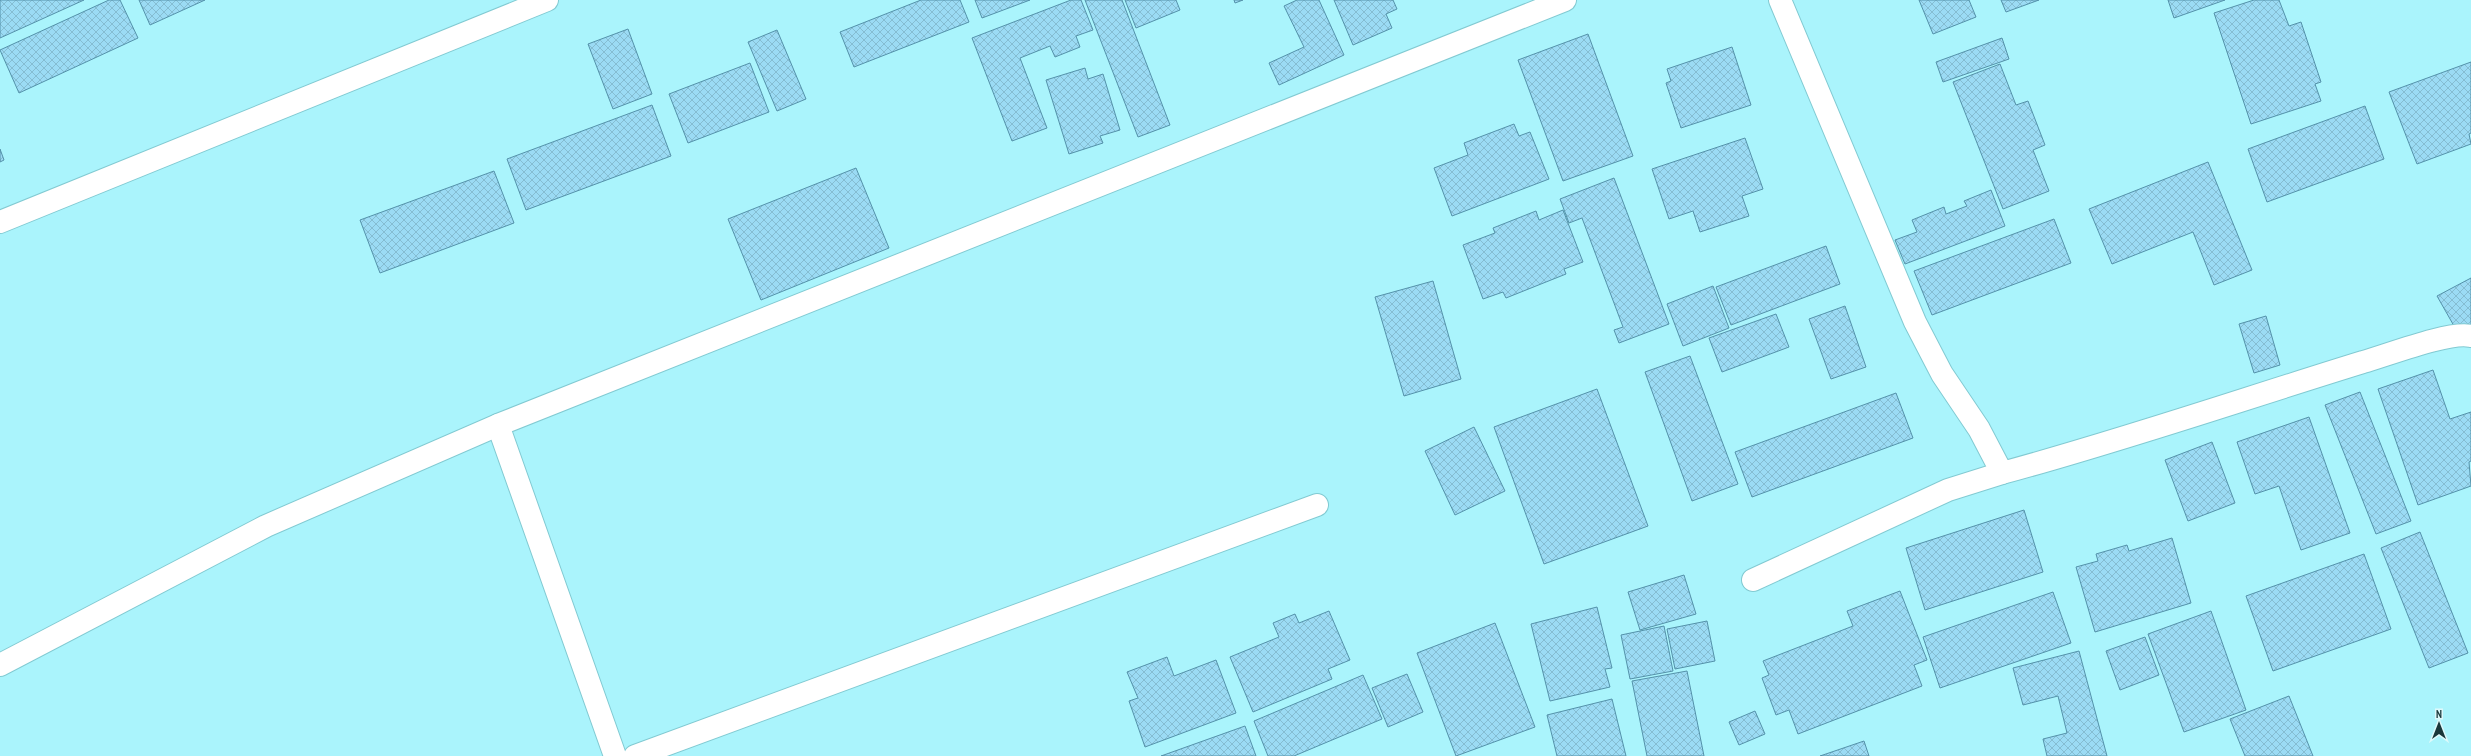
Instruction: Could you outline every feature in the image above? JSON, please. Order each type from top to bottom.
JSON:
[{"type":"street","points":[[0,222],[547,0]]},
{"type":"street","points":[[0,665],[266,526],[498,425],[1565,0]]},
{"type":"street","points":[[1780,0],[1915,322],[1942,374],[1979,429],[2002,473]]},
{"type":"street","points":[[1752,580],[1948,490],[2002,473],[2093,448],[2258,394],[2419,346],[2462,334],[2471,336]]},
{"type":"street","points":[[498,425],[615,756]]},
{"type":"street","points":[[635,756],[1317,505]]},
{"type":"building","points":[[0,0],[84,0],[0,38]]},
{"type":"building","points":[[109,0],[120,0],[138,38],[19,93],[0,50]]},
{"type":"building","points":[[139,0],[205,0],[150,25]]},
{"type":"building","points":[[921,0],[960,0],[969,22],[854,67],[840,32]]},
{"type":"building","points":[[975,0],[1030,0],[982,18]]},
{"type":"building","points":[[1071,0],[1081,0],[1093,30],[1076,36],[1080,47],[1055,57],[1050,46],[1020,58],[1047,128],[1012,141],[972,38]]},
{"type":"building","points":[[1085,0],[1122,0],[1170,125],[1138,137]]},
{"type":"building","points":[[1125,0],[1176,0],[1180,10],[1136,28]]},
{"type":"building","points":[[1234,0],[1243,0],[1235,3]]},
{"type":"building","points":[[1297,0],[1319,0],[1344,55],[1279,85],[1269,63],[1304,47],[1284,6]]},
{"type":"building","points":[[1334,0],[1393,0],[1397,9],[1386,14],[1392,28],[1353,45]]},
{"type":"building","points":[[1919,0],[1969,0],[1976,17],[1933,34]]},
{"type":"building","points":[[2001,0],[2039,0],[2006,12]]},
{"type":"building","points":[[2168,0],[2225,0],[2174,18]]},
{"type":"building","points":[[2254,0],[2279,0],[2289,26],[2301,22],[2321,82],[2315,84],[2321,101],[2251,124],[2214,13]]},
{"type":"building","points":[[628,29],[652,94],[613,109],[588,44]]},
{"type":"building","points":[[777,30],[806,99],[777,111],[748,42]]},
{"type":"building","points":[[1588,34],[1633,156],[1563,181],[1518,60]]},
{"type":"building","points":[[2002,38],[2009,59],[1943,82],[1936,62]]},
{"type":"building","points":[[1732,47],[1751,105],[1681,128],[1666,83],[1671,81],[1667,69]]},
{"type":"building","points":[[2471,62],[2471,133],[2469,134],[2471,144],[2417,164],[2389,92]]},
{"type":"building","points":[[750,63],[769,112],[688,143],[669,94]]},
{"type":"building","points":[[2000,64],[2016,105],[2028,101],[2045,145],[2033,150],[2049,191],[2003,209],[1953,82]]},
{"type":"building","points":[[1085,68],[1088,79],[1103,74],[1120,130],[1100,136],[1103,143],[1069,154],[1046,80]]},
{"type":"building","points":[[652,105],[671,156],[526,210],[507,159]]},
{"type":"building","points":[[2365,106],[2384,159],[2267,202],[2248,149]]},
{"type":"building","points":[[1514,124],[1519,136],[1530,132],[1549,179],[1452,216],[1434,168],[1468,155],[1464,143]]},
{"type":"building","points":[[1745,138],[1763,189],[1742,196],[1749,216],[1700,232],[1693,211],[1669,219],[1652,169]]},
{"type":"building","points":[[0,149],[4,160],[0,162]]},
{"type":"building","points":[[2208,162],[2252,270],[2214,285],[2193,232],[2112,264],[2089,209]]},
{"type":"building","points":[[856,168],[889,248],[761,300],[728,219]]},
{"type":"building","points":[[494,171],[514,223],[380,273],[360,220]]},
{"type":"building","points":[[1614,178],[1669,324],[1619,343],[1614,330],[1623,327],[1582,218],[1569,223],[1560,199]]},
{"type":"building","points":[[1991,190],[2005,226],[1905,264],[1895,240],[1917,232],[1912,220],[1944,207],[1946,214],[1967,206],[1964,201]]},
{"type":"building","points":[[1563,210],[1583,262],[1564,269],[1566,274],[1506,298],[1503,292],[1483,299],[1463,245],[1495,233],[1493,228],[1536,211],[1539,220]]},
{"type":"building","points":[[2054,219],[2071,263],[1932,315],[1914,271]]},
{"type":"building","points":[[1826,246],[1840,284],[1731,325],[1716,287]]},
{"type":"building","points":[[2471,278],[2471,325],[2458,333],[2437,296]]},
{"type":"building","points":[[1433,281],[1461,379],[1404,396],[1375,297]]},
{"type":"building","points":[[1713,286],[1729,328],[1683,346],[1667,304]]},
{"type":"building","points":[[1845,306],[1866,367],[1831,379],[1809,319]]},
{"type":"building","points":[[1776,314],[1789,347],[1722,372],[1709,338]]},
{"type":"building","points":[[2266,316],[2280,365],[2254,373],[2239,324]]},
{"type":"building","points":[[1690,356],[1738,484],[1692,501],[1645,372]]},
{"type":"building","points":[[2433,370],[2450,419],[2471,412],[2471,461],[2469,462],[2471,486],[2418,505],[2378,389]]},
{"type":"building","points":[[1597,389],[1648,526],[1544,564],[1494,427]]},
{"type":"building","points":[[2360,392],[2411,521],[2376,534],[2325,405]]},
{"type":"building","points":[[1896,393],[1913,438],[1752,497],[1735,452]]},
{"type":"building","points":[[2309,417],[2350,533],[2301,550],[2279,486],[2255,494],[2237,442]]},
{"type":"building","points":[[1474,427],[1505,491],[1455,515],[1425,451]]},
{"type":"building","points":[[2212,442],[2235,503],[2188,521],[2165,460]]},
{"type":"building","points":[[2024,510],[2043,572],[1925,610],[1906,548]]},
{"type":"building","points":[[2420,532],[2468,653],[2429,668],[2381,548]]},
{"type":"building","points":[[2172,538],[2191,603],[2095,632],[2076,567],[2098,561],[2096,554],[2127,545],[2129,551]]},
{"type":"building","points":[[2364,554],[2391,629],[2273,671],[2246,596]]},
{"type":"building","points":[[1684,575],[1696,614],[1640,630],[1628,592]]},
{"type":"building","points":[[1900,591],[1927,660],[1914,665],[1922,686],[1798,734],[1789,710],[1776,715],[1762,678],[1769,675],[1763,661],[1853,626],[1847,611]]},
{"type":"building","points":[[2053,592],[2071,643],[1940,688],[1923,637]]},
{"type":"building","points":[[1597,607],[1612,668],[1605,669],[1610,687],[1550,701],[1531,624]]},
{"type":"building","points":[[1329,611],[1350,660],[1328,669],[1332,679],[1253,712],[1230,657],[1279,637],[1273,623],[1295,614],[1299,623]]},
{"type":"building","points":[[2211,611],[2246,710],[2184,732],[2148,634]]},
{"type":"building","points":[[1707,621],[1715,661],[1675,669],[1667,629]]},
{"type":"building","points":[[1495,623],[1535,727],[1456,756],[1417,653]]},
{"type":"building","points":[[1664,626],[1673,671],[1630,679],[1621,635]]},
{"type":"building","points":[[2145,637],[2159,675],[2120,690],[2106,651]]},
{"type":"building","points":[[2079,651],[2107,756],[2047,756],[2043,739],[2067,733],[2058,696],[2023,705],[2013,668]]},
{"type":"building","points":[[1167,657],[1174,676],[1216,660],[1236,713],[1145,747],[1129,701],[1138,698],[1127,672]]},
{"type":"building","points":[[1687,671],[1704,756],[1647,756],[1632,681]]},
{"type":"building","points":[[1407,674],[1423,712],[1388,727],[1372,688]]},
{"type":"building","points":[[1363,675],[1382,719],[1294,756],[1268,756],[1254,721]]},
{"type":"building","points":[[2289,696],[2313,756],[2245,756],[2230,719]]},
{"type":"building","points":[[1612,699],[1626,756],[1557,756],[1547,715]]},
{"type":"building","points":[[1755,711],[1765,734],[1739,745],[1729,722]]},
{"type":"building","points":[[1245,726],[1256,756],[1161,756]]},
{"type":"building","points":[[1864,741],[1869,756],[1820,756]]}]
